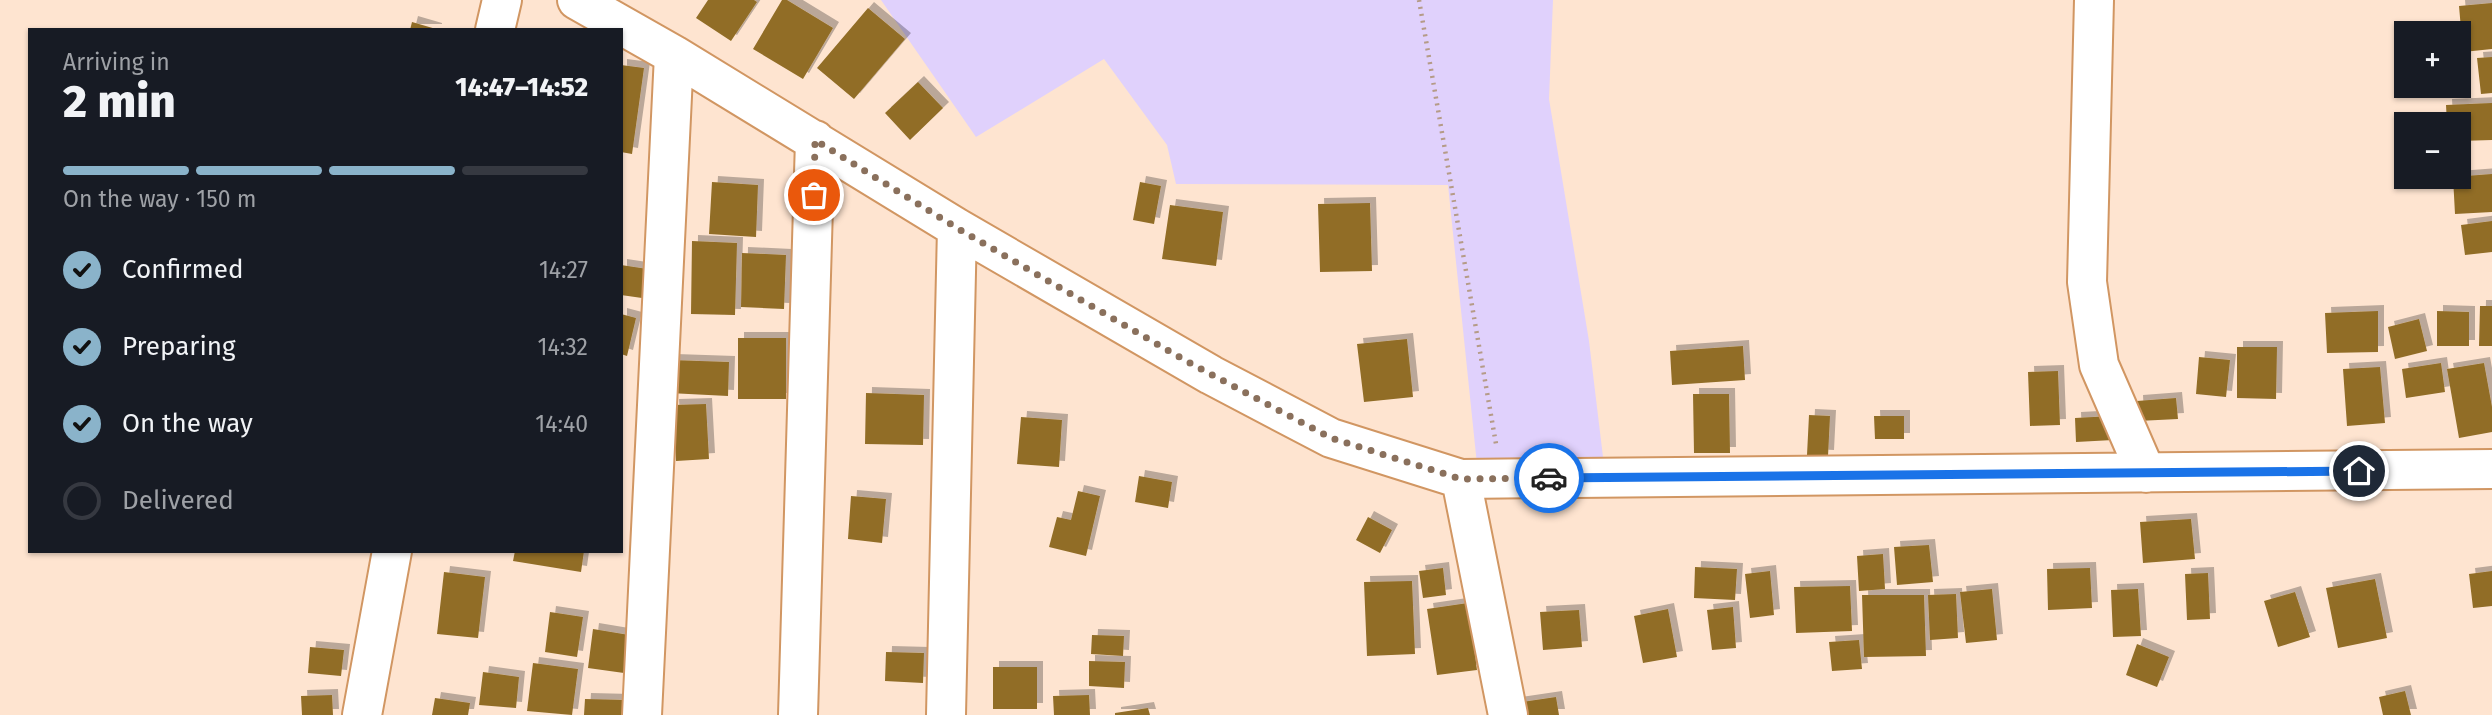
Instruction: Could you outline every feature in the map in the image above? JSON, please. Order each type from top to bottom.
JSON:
[{"type":"street","points":[[495,28],[502,0]]},
{"type":"street","points":[[577,0],[674,55],[957,228],[1211,375],[1331,438],[1461,479],[2492,470]]},
{"type":"street","points":[[2094,0],[2087,282],[2099,365],[2146,473]]},
{"type":"street","points":[[642,715],[674,55]]},
{"type":"street","points":[[799,715],[815,140]]},
{"type":"street","points":[[946,715],[957,228]]},
{"type":"street","points":[[1461,479],[1508,715]]},
{"type":"street","points":[[362,715],[392,553]]},
{"type":"path","points":[[1419,0],[1502,478]]},
{"type":"shaded area","points":[[881,0],[1553,0],[1549,99],[1589,341],[1603,457],[1478,474],[1448,185],[1176,184],[1167,145],[1104,59],[976,137]]},
{"type":"building","points":[[708,0],[757,2],[731,41],[696,18]]},
{"type":"building","points":[[782,0],[787,0],[833,28],[803,79],[753,49]]},
{"type":"building","points":[[2492,3],[2492,49],[2471,51],[2471,21],[2460,21],[2459,6]]},
{"type":"building","points":[[868,8],[905,39],[854,99],[817,68]]},
{"type":"building","points":[[412,22],[433,28],[410,28]]},
{"type":"building","points":[[2492,57],[2492,93],[2481,94],[2477,58]]},
{"type":"building","points":[[623,65],[644,68],[632,154],[623,152]]},
{"type":"building","points":[[918,82],[943,108],[910,140],[885,113]]},
{"type":"building","points":[[2492,103],[2492,140],[2471,141],[2471,112],[2446,112],[2446,105]]},
{"type":"building","points":[[2492,174],[2492,212],[2455,214],[2454,189],[2471,189],[2471,176]]},
{"type":"building","points":[[712,182],[758,185],[756,237],[709,234]]},
{"type":"building","points":[[1140,182],[1161,186],[1154,224],[1133,220]]},
{"type":"building","points":[[1370,203],[1372,271],[1320,272],[1318,204]]},
{"type":"building","points":[[1170,205],[1223,212],[1216,266],[1162,259]]},
{"type":"building","points":[[2492,221],[2492,252],[2465,255],[2461,225]]},
{"type":"building","points":[[692,241],[737,243],[735,315],[691,314]]},
{"type":"building","points":[[742,253],[786,255],[784,309],[741,307]]},
{"type":"building","points":[[623,265],[654,270],[649,299],[623,295]]},
{"type":"building","points":[[2480,306],[2492,306],[2492,346],[2479,346]]},
{"type":"building","points":[[2378,311],[2378,352],[2327,353],[2325,313]]},
{"type":"building","points":[[2437,311],[2469,312],[2469,346],[2437,346]]},
{"type":"building","points":[[623,315],[636,318],[627,356],[623,355]]},
{"type":"building","points":[[2419,319],[2427,351],[2395,359],[2388,327]]},
{"type":"building","points":[[738,338],[786,338],[786,399],[738,399]]},
{"type":"building","points":[[1407,339],[1413,397],[1364,402],[1357,344]]},
{"type":"building","points":[[1743,346],[1745,380],[1672,385],[1670,351]]},
{"type":"building","points":[[2237,347],[2277,347],[2276,399],[2237,398]]},
{"type":"building","points":[[2199,357],[2230,360],[2226,397],[2196,394]]},
{"type":"building","points":[[670,360],[729,362],[728,396],[669,393]]},
{"type":"building","points":[[2441,363],[2445,392],[2406,398],[2402,369]]},
{"type":"building","points":[[2484,363],[2492,407],[2492,432],[2459,438],[2447,369]]},
{"type":"building","points":[[2380,367],[2385,423],[2347,426],[2343,369]]},
{"type":"building","points":[[2058,371],[2060,425],[2030,426],[2028,372]]},
{"type":"building","points":[[866,393],[924,395],[923,445],[865,444]]},
{"type":"building","points":[[1693,394],[1729,394],[1730,453],[1694,453]]},
{"type":"building","points":[[2176,398],[2178,419],[2138,421],[2137,401]]},
{"type":"building","points":[[706,404],[709,459],[676,461],[673,405]]},
{"type":"building","points":[[1809,415],[1830,416],[1828,456],[1807,455]]},
{"type":"building","points":[[1874,416],[1904,416],[1904,439],[1875,439]]},
{"type":"building","points":[[2112,416],[2113,440],[2076,442],[2075,418]]},
{"type":"building","points":[[1021,417],[1062,420],[1059,467],[1017,464]]},
{"type":"building","points":[[1139,476],[1172,482],[1168,508],[1135,502]]},
{"type":"building","points":[[1078,491],[1100,496],[1086,556],[1049,547],[1057,517],[1071,520]]},
{"type":"building","points":[[851,496],[886,499],[882,543],[848,539]]},
{"type":"building","points":[[1368,517],[1392,530],[1380,553],[1356,540]]},
{"type":"building","points":[[2191,519],[2195,559],[2143,563],[2140,522]]},
{"type":"building","points":[[1929,545],[1933,582],[1897,585],[1894,547]]},
{"type":"building","points":[[515,553],[584,553],[581,572],[513,561]]},
{"type":"building","points":[[1883,554],[1885,589],[1859,591],[1857,556]]},
{"type":"building","points":[[1695,567],[1737,569],[1735,600],[1694,598]]},
{"type":"building","points":[[1443,568],[1446,595],[1423,598],[1419,571]]},
{"type":"building","points":[[2090,568],[2092,608],[2048,610],[2047,569]]},
{"type":"building","points":[[1770,571],[1774,615],[1750,618],[1745,574]]},
{"type":"building","points":[[2492,571],[2492,606],[2473,608],[2469,574]]},
{"type":"building","points":[[444,572],[485,577],[478,638],[437,634]]},
{"type":"building","points":[[2208,573],[2210,619],[2187,620],[2185,574]]},
{"type":"building","points":[[2375,579],[2387,638],[2338,648],[2326,588]]},
{"type":"building","points":[[1412,581],[1415,654],[1367,656],[1364,582]]},
{"type":"building","points":[[1850,586],[1852,631],[1796,633],[1794,587]]},
{"type":"building","points":[[1992,589],[1997,640],[1966,643],[1960,592]]},
{"type":"building","points":[[2138,589],[2141,636],[2113,637],[2111,590]]},
{"type":"building","points":[[2295,592],[2310,637],[2278,647],[2264,601]]},
{"type":"building","points":[[1956,594],[1958,638],[1930,640],[1928,595]]},
{"type":"building","points":[[1862,595],[1924,595],[1926,656],[1864,657]]},
{"type":"building","points":[[1468,603],[1477,670],[1437,675],[1427,609]]},
{"type":"building","points":[[1733,607],[1736,648],[1712,650],[1707,610]]},
{"type":"building","points":[[1668,609],[1677,657],[1643,663],[1634,616]]},
{"type":"building","points":[[1579,610],[1582,647],[1543,650],[1540,612]]},
{"type":"building","points":[[550,612],[583,617],[577,657],[545,652]]},
{"type":"building","points":[[593,629],[629,635],[624,673],[588,668]]},
{"type":"building","points":[[1092,635],[1124,636],[1123,656],[1091,654]]},
{"type":"building","points":[[1859,640],[1862,669],[1832,671],[1829,642]]},
{"type":"building","points":[[2137,644],[2169,657],[2157,687],[2126,675]]},
{"type":"building","points":[[310,647],[344,650],[341,676],[308,673]]},
{"type":"building","points":[[886,652],[924,653],[923,683],[885,681]]},
{"type":"building","points":[[1089,661],[1125,662],[1124,688],[1089,686]]},
{"type":"building","points":[[533,663],[578,669],[572,715],[527,711]]},
{"type":"building","points":[[993,667],[1037,667],[1037,709],[993,709]]},
{"type":"building","points":[[483,672],[519,677],[516,708],[479,705]]},
{"type":"building","points":[[2405,691],[2411,715],[2383,715],[2379,697]]},
{"type":"building","points":[[332,695],[333,715],[302,715],[301,696]]},
{"type":"building","points":[[1089,695],[1090,715],[1054,715],[1053,696]]},
{"type":"building","points":[[1556,697],[1559,715],[1517,715],[1515,703]]},
{"type":"building","points":[[435,698],[470,703],[468,715],[432,715]]},
{"type":"building","points":[[585,699],[626,700],[626,715],[584,715]]},
{"type":"building","points":[[1148,708],[1150,715],[1115,715],[1115,713]]},
{"type":"way so far","points":[[814,195],[815,140],[957,228],[1188,362],[1331,438],[1461,479],[1549,478]]},
{"type":"route","points":[[1549,478],[2359,471]]}]
